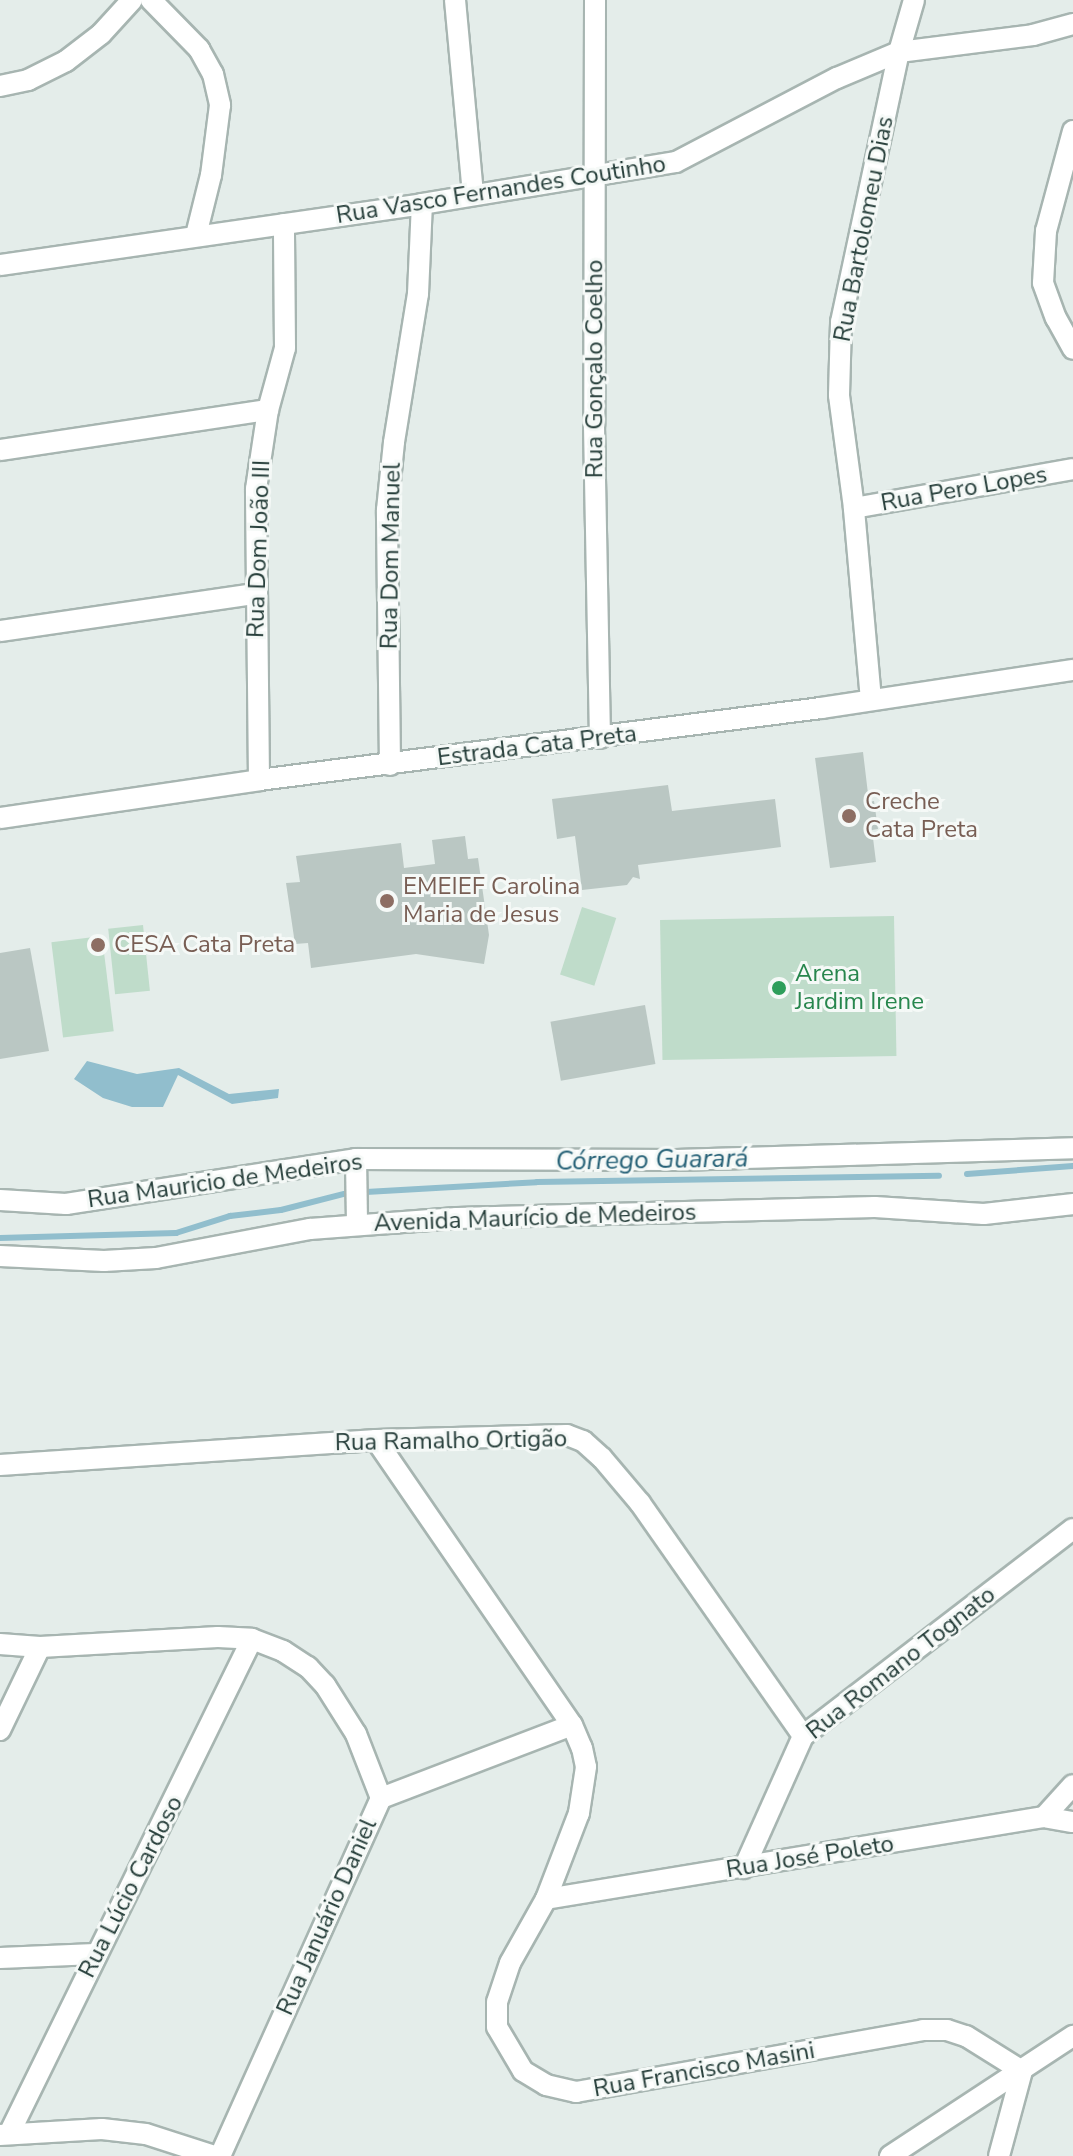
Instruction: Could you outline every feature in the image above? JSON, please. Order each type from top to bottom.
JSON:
[{"type":"street","points":[[0,86],[28,80],[66,61],[101,34],[132,0]]},
{"type":"street","points":[[151,0],[199,49],[213,74],[220,105],[211,175],[196,235]]},
{"type":"street","points":[[455,0],[473,194]]},
{"type":"street","name":"Rua Gonçalo Coelho","points":[[595,0],[594,426],[600,738]]},
{"type":"street","name":"Rua Bartolomeu Dias","points":[[871,700],[854,508],[839,395],[841,322],[899,52],[914,0]]},
{"type":"street","name":"Rua Vasco Fernandes Coutinho","points":[[0,265],[422,204],[676,162],[837,78],[899,52],[1033,35],[1073,24]]},
{"type":"street","points":[[1073,131],[1046,231],[1043,283],[1056,318],[1073,349]]},
{"type":"street","name":"Rua Dom Manuel","points":[[390,765],[387,510],[394,442],[418,294],[422,204]]},
{"type":"street","name":"Rua Dom João III","points":[[259,780],[256,489],[268,410],[285,348],[284,224]]},
{"type":"street","points":[[0,450],[268,410]]},
{"type":"street","name":"Rua Pero Lopes","points":[[854,508],[1073,469]]},
{"type":"street","points":[[0,631],[255,594]]},
{"type":"street","name":"Estrada Cata Preta","points":[[0,818],[259,780],[600,738],[1073,670]]},
{"type":"street","name":"Rua Mauricio de Medeiros","points":[[0,1200],[66,1204],[356,1159],[676,1160],[1073,1148]]},
{"type":"street","points":[[356,1159],[357,1225]]},
{"type":"street","name":"Avenida Maurício de Medeiros","points":[[0,1256],[104,1261],[156,1258],[310,1229],[457,1218],[875,1207],[984,1214],[1073,1204]]},
{"type":"street","name":"Rua Ramalho Ortigão","points":[[0,1465],[376,1440],[567,1435],[583,1441],[640,1503],[803,1736]]},
{"type":"street","name":"Rua Francisco Masini","points":[[376,1440],[572,1725],[586,1767],[585,1788],[546,1899],[510,1963],[497,2002],[497,2027],[523,2071],[546,2085],[576,2092],[601,2090],[923,2030],[947,2030],[966,2036],[1022,2071]]},
{"type":"street","name":"Rua Romano Tognato","points":[[744,1868],[803,1736],[1073,1529]]},
{"type":"street","name":"Rua Januário Daniel","points":[[0,1644],[40,1647],[218,1637],[252,1639],[283,1651],[308,1667],[325,1685],[356,1734],[381,1798],[217,2156]]},
{"type":"street","name":"Rua Lúcio Cardoso","points":[[4,2135],[166,1819],[252,1639]]},
{"type":"street","points":[[0,1730],[40,1647]]},
{"type":"street","points":[[381,1798],[572,1725]]},
{"type":"street","points":[[1044,1817],[1073,1785]]},
{"type":"street","name":"Rua José Poleto","points":[[546,1899],[1044,1817],[1073,1822]]},
{"type":"street","points":[[0,1958],[95,1954]]},
{"type":"street","points":[[890,2156],[1073,2036]]},
{"type":"street","points":[[999,2156],[1022,2071]]},
{"type":"street","points":[[4,2135],[117,2130],[146,2134],[217,2156]]},
{"type":"green space","points":[[582,907],[616,918],[594,986],[560,975]]},
{"type":"green space","name":"Arena Jardim Irene","points":[[894,916],[896,1056],[662,1060],[660,920]]},
{"type":"green space","points":[[143,925],[150,991],[115,994],[108,929]]},
{"type":"green space","points":[[102,936],[114,1031],[63,1037],[51,942]]},
{"type":"water","points":[[87,1061],[137,1074],[179,1068],[229,1094],[279,1089],[278,1098],[232,1104],[178,1075],[163,1107],[132,1107],[103,1098],[74,1079]]},
{"type":"building","name":"Creche Cata Preta","points":[[863,752],[869,802],[874,801],[878,829],[872,830],[876,862],[830,868],[815,758]]},
{"type":"building","points":[[668,785],[672,811],[775,799],[781,847],[638,865],[640,879],[633,877],[627,885],[582,890],[575,836],[557,839],[552,799]]},
{"type":"building","name":"EMEIEF Carolina Maria de Jesus","points":[[465,836],[468,859],[478,858],[489,935],[484,964],[416,954],[311,968],[308,943],[295,944],[286,883],[300,882],[296,856],[401,843],[404,868],[435,864],[432,840]]},
{"type":"building","points":[[30,948],[49,1051],[0,1059],[0,953]]},
{"type":"building","points":[[645,1005],[655,1064],[561,1081],[550,1022]]},
{"type":"waterway","name":"Córrego Guarará","points":[[967,1174],[1073,1166]]},
{"type":"waterway","name":"Córrego Guarará","points":[[366,1192],[537,1182],[939,1176]]},
{"type":"waterway","name":"Córrego Guarará","points":[[0,1238],[176,1233],[230,1216],[281,1210],[344,1194]]},
{"type":"place","name":"Creche Cata Preta","points":[[849,816]]},
{"type":"place","name":"EMEIEF Carolina Maria de Jesus","points":[[387,901]]},
{"type":"place","name":"CESA Cata Preta","points":[[98,945]]},
{"type":"place","name":"Arena Jardim Irene","points":[[779,988]]}]
